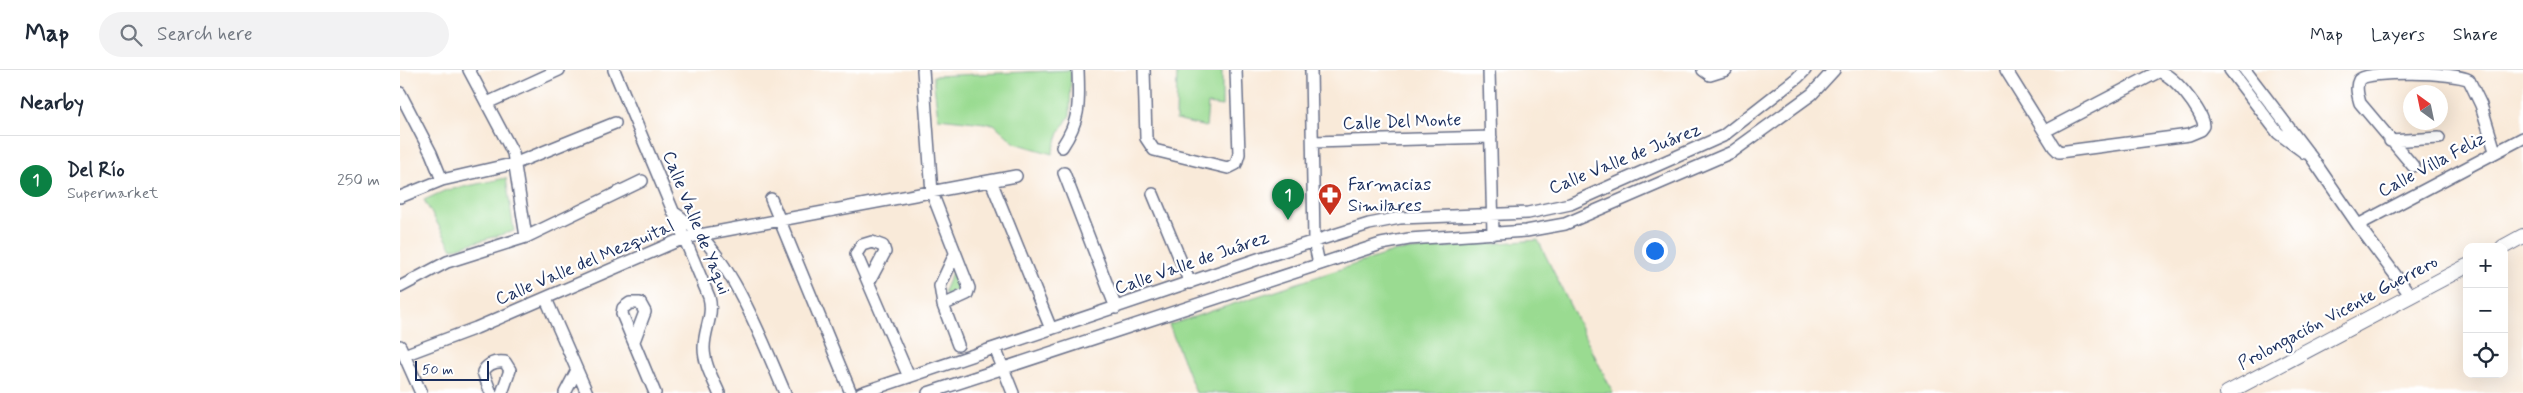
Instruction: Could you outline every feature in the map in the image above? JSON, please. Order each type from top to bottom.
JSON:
[{"type":"main road","points":[[2508,244],[2523,236]]},
{"type":"main road","name":"Prolongación Vicente Guerrero","points":[[2227,393],[2463,268]]},
{"type":"street","points":[[469,70],[506,137],[516,163],[526,236]]},
{"type":"street","name":"Calle Valle de Yaqui","points":[[614,70],[712,308],[704,348],[708,367],[719,393]]},
{"type":"street","points":[[923,70],[932,193],[969,291],[964,296],[943,305]]},
{"type":"street","points":[[1062,147],[1072,132],[1078,115],[1078,70]]},
{"type":"street","points":[[1144,70],[1146,138],[1150,147],[1154,150],[1228,168],[1236,164],[1239,154],[1236,70]]},
{"type":"street","points":[[1311,70],[1314,241],[1318,264]]},
{"type":"street","points":[[1489,70],[1493,234]]},
{"type":"street","points":[[1703,70],[1710,75],[1726,70]]},
{"type":"street","name":"Calle Valle de Juárez","points":[[928,393],[1380,244],[1409,239],[1493,234],[1556,227],[1732,152],[1812,94],[1834,70]]},
{"type":"street","points":[[2230,70],[2246,74],[2312,158],[2358,225],[2411,296]]},
{"type":"street","points":[[487,103],[553,71]]},
{"type":"street","points":[[2008,71],[2044,131],[2059,152],[2189,135],[2201,130],[2204,126],[2198,111],[2172,78],[2164,72],[2154,74],[2044,131]]},
{"type":"street","points":[[2413,166],[2390,141],[2360,103],[2357,90],[2359,80],[2364,75],[2376,72],[2457,75],[2469,80],[2473,84],[2495,151]]},
{"type":"street","points":[[1801,74],[1812,94]]},
{"type":"street","name":"Calle Valle de Juárez","points":[[861,393],[895,388],[909,377],[1314,241],[1384,220],[1493,213],[1528,213],[1550,210],[1589,197],[1705,146],[1740,125],[1801,74]]},
{"type":"street","points":[[400,93],[403,106],[432,153],[442,180]]},
{"type":"street","points":[[400,198],[442,180],[516,163],[615,123]]},
{"type":"street","name":"Calle Del Monte","points":[[1313,142],[1491,137]]},
{"type":"street","points":[[2390,141],[2439,138]]},
{"type":"street","name":"Calle Villa Feliz","points":[[2358,225],[2495,151],[2523,138]]},
{"type":"street","points":[[1064,173],[1116,308]]},
{"type":"street","name":"Calle Valle del Mezquital","points":[[402,350],[476,328],[684,238],[1016,176]]},
{"type":"street","points":[[400,287],[447,262],[526,236],[642,181]]},
{"type":"street","points":[[991,181],[1051,329]]},
{"type":"street","points":[[1152,194],[1190,283]]},
{"type":"street","points":[[771,199],[851,393]]},
{"type":"street","points":[[1550,210],[1556,227]]},
{"type":"street","points":[[673,212],[701,235],[746,307],[785,393]]},
{"type":"street","points":[[955,254],[940,286],[943,305],[958,345]]},
{"type":"street","points":[[869,282],[909,377]]},
{"type":"street","points":[[1152,296],[1158,317]]},
{"type":"street","points":[[546,299],[576,372],[587,393]]},
{"type":"street","points":[[634,341],[655,393]]},
{"type":"street","points":[[995,348],[1013,393]]},
{"type":"street","points":[[402,350],[421,393]]},
{"type":"street","points":[[491,393],[483,372],[486,367],[498,362],[505,362],[510,370],[502,393]]},
{"type":"street","points":[[947,364],[952,385]]},
{"type":"street","points":[[565,393],[576,372]]},
{"type":"green space","points":[[1071,70],[1070,115],[1059,133],[1052,154],[1015,143],[994,124],[938,118],[933,76]]},
{"type":"green space","points":[[1177,70],[1222,70],[1222,106],[1208,104],[1206,127],[1176,120]]},
{"type":"green space","points":[[506,178],[514,231],[452,249],[424,200],[444,191]]},
{"type":"green space","points":[[1538,240],[1613,393],[1196,393],[1169,325],[1396,251]]},
{"type":"green space","points":[[955,265],[962,288],[946,295],[944,291]]},
{"type":"place","name":"Farmacias Similares","points":[[1330,216]]},
{"type":"place","name":"Del Río","points":[[1288,220]]}]
